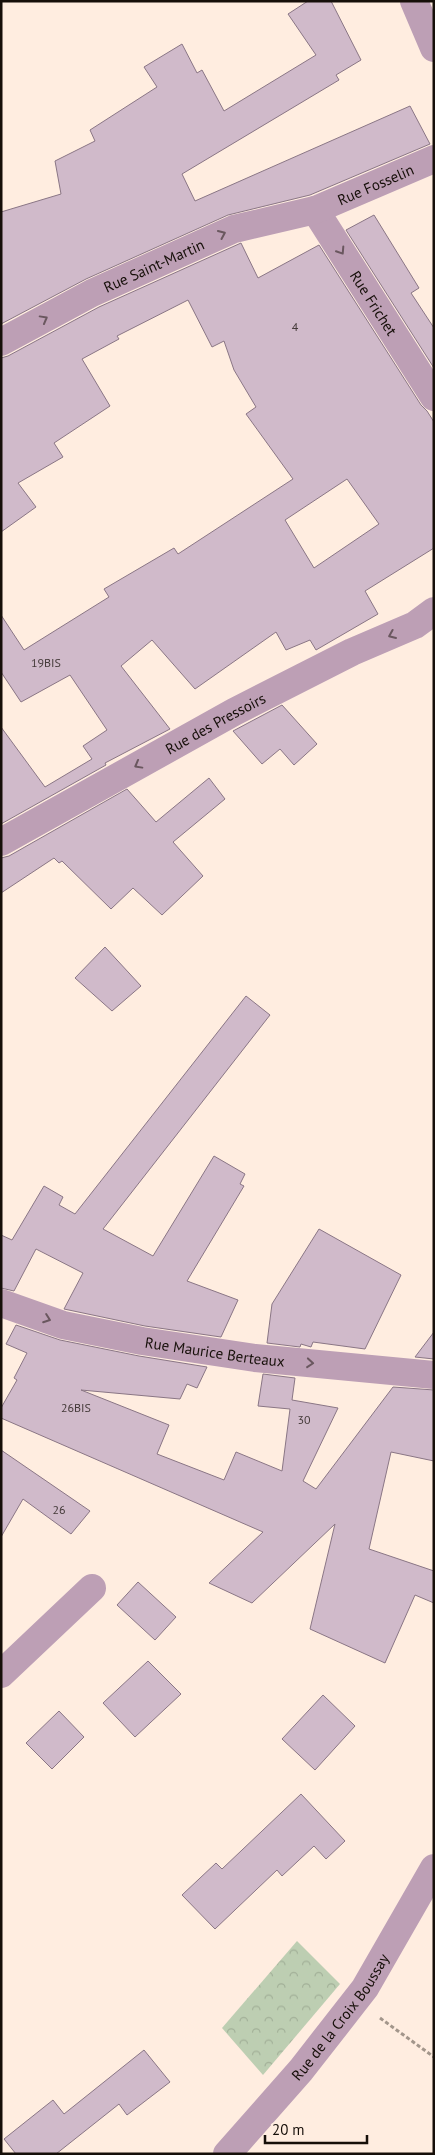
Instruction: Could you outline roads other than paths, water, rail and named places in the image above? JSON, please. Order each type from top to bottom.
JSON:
[{"type":"street","points":[[414,1],[434,48]]},
{"type":"street","name":"Rue Fosselin","points":[[315,210],[434,159]]},
{"type":"street","name":"Rue Saint-Martin","points":[[1,342],[92,293],[234,229],[315,210]]},
{"type":"street","name":"Rue Frichet","points":[[315,210],[434,396]]},
{"type":"street","name":"Rue des Pressoirs","points":[[1,842],[234,712],[352,652],[415,625],[434,611]]},
{"type":"street","name":"Rue Maurice Berteaux","points":[[1,1303],[63,1325],[142,1341],[255,1358],[434,1375]]},
{"type":"street","points":[[1,1674],[92,1588]]},
{"type":"street","name":"Rue de la Croix Boussay","points":[[227,2154],[301,2070],[365,1988],[434,1868]]}]
